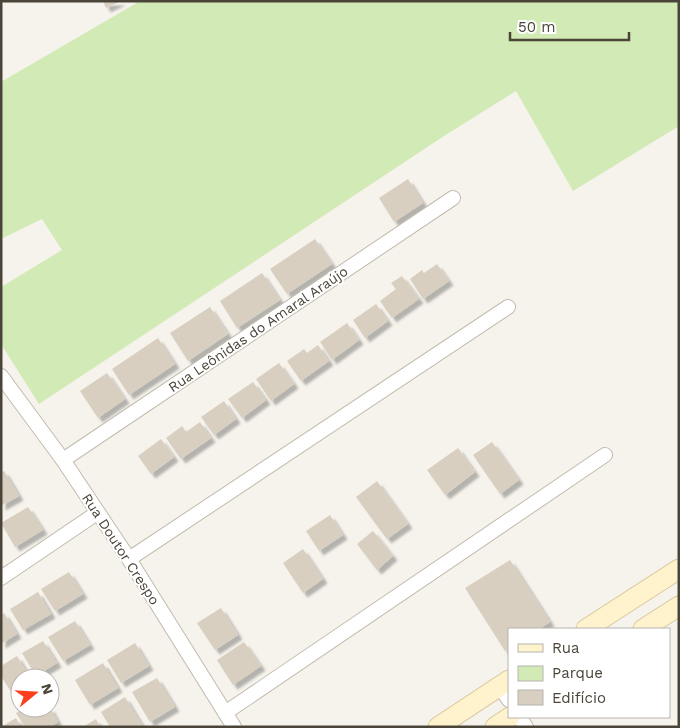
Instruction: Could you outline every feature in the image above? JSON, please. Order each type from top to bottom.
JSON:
[{"type":"street","name":"Rua Leônidas do Amaral Araújo","points":[[63,460],[454,198]]},
{"type":"street","points":[[129,559],[508,306]]},
{"type":"street","name":"Rua Doutor Crespo","points":[[1,376],[63,460],[129,559],[234,727]]},
{"type":"street","points":[[225,713],[605,456]]},
{"type":"street","points":[[1,578],[97,513]]},
{"type":"street","points":[[588,628],[679,569]]},
{"type":"street","points":[[645,628],[679,606]]},
{"type":"street","points":[[438,727],[506,689]]},
{"type":"street","points":[[495,727],[508,718]]},
{"type":"green space","points":[[140,1],[679,1],[679,126],[573,191],[516,91],[444,136],[39,404],[1,344],[1,287],[62,250],[42,219],[1,239],[1,82]]},
{"type":"building","points":[[103,1],[121,1],[106,8]]},
{"type":"building","points":[[408,179],[423,203],[394,222],[379,198]]},
{"type":"building","points":[[315,239],[332,264],[287,294],[270,269]]},
{"type":"building","points":[[437,264],[449,281],[423,299],[410,279],[422,270],[424,273]]},
{"type":"building","points":[[262,273],[280,300],[237,328],[220,301]]},
{"type":"building","points":[[402,276],[419,299],[392,318],[380,301],[396,289],[391,283]]},
{"type":"building","points":[[376,304],[388,321],[365,338],[353,320]]},
{"type":"building","points":[[210,307],[228,334],[188,361],[170,333]]},
{"type":"building","points":[[347,323],[359,340],[332,360],[320,342]]},
{"type":"building","points":[[158,338],[175,364],[129,395],[112,369]]},
{"type":"building","points":[[318,345],[329,361],[301,381],[287,361],[304,349],[307,353]]},
{"type":"building","points":[[279,363],[294,384],[271,401],[256,379]]},
{"type":"building","points":[[107,373],[125,399],[98,418],[80,391]]},
{"type":"building","points":[[253,382],[266,400],[242,418],[228,399]]},
{"type":"building","points":[[224,401],[236,419],[214,435],[201,417]]},
{"type":"building","points":[[200,422],[211,438],[181,459],[166,438],[182,426],[186,432]]},
{"type":"building","points":[[161,439],[174,457],[151,474],[138,456]]},
{"type":"building","points":[[492,442],[519,480],[500,494],[473,455]]},
{"type":"building","points":[[458,448],[475,472],[445,495],[427,470]]},
{"type":"building","points":[[4,471],[19,496],[1,506],[1,472]]},
{"type":"building","points":[[377,481],[408,524],[387,539],[356,497]]},
{"type":"building","points":[[28,507],[43,530],[15,547],[1,523]]},
{"type":"building","points":[[330,515],[343,535],[319,551],[306,531]]},
{"type":"building","points":[[373,531],[393,556],[377,570],[357,544]]},
{"type":"building","points":[[303,549],[323,579],[303,593],[283,563]]},
{"type":"building","points":[[510,560],[550,622],[541,628],[508,628],[508,649],[505,651],[465,588]]},
{"type":"building","points":[[69,572],[83,594],[55,611],[41,589]]},
{"type":"building","points":[[38,592],[51,614],[23,630],[10,609]]},
{"type":"building","points":[[221,608],[238,635],[215,650],[197,623]]},
{"type":"building","points":[[4,613],[17,634],[1,644],[1,615]]},
{"type":"building","points":[[75,621],[90,645],[63,661],[48,637]]},
{"type":"building","points":[[43,641],[57,663],[49,668],[31,668],[22,653]]},
{"type":"building","points":[[244,642],[261,666],[233,685],[217,660]]},
{"type":"building","points":[[135,643],[149,666],[121,683],[107,660]]},
{"type":"building","points":[[17,656],[24,668],[10,668],[10,690],[1,676],[1,666]]},
{"type":"building","points":[[103,663],[118,688],[90,705],[75,680]]},
{"type":"building","points":[[157,678],[175,707],[150,722],[132,692]]},
{"type":"building","points":[[125,697],[143,727],[110,727],[101,712]]},
{"type":"building","points":[[16,718],[21,727],[1,727]]},
{"type":"building","points":[[19,718],[56,718],[58,722],[50,727],[25,727]]},
{"type":"building","points":[[96,719],[100,727],[83,727]]}]
